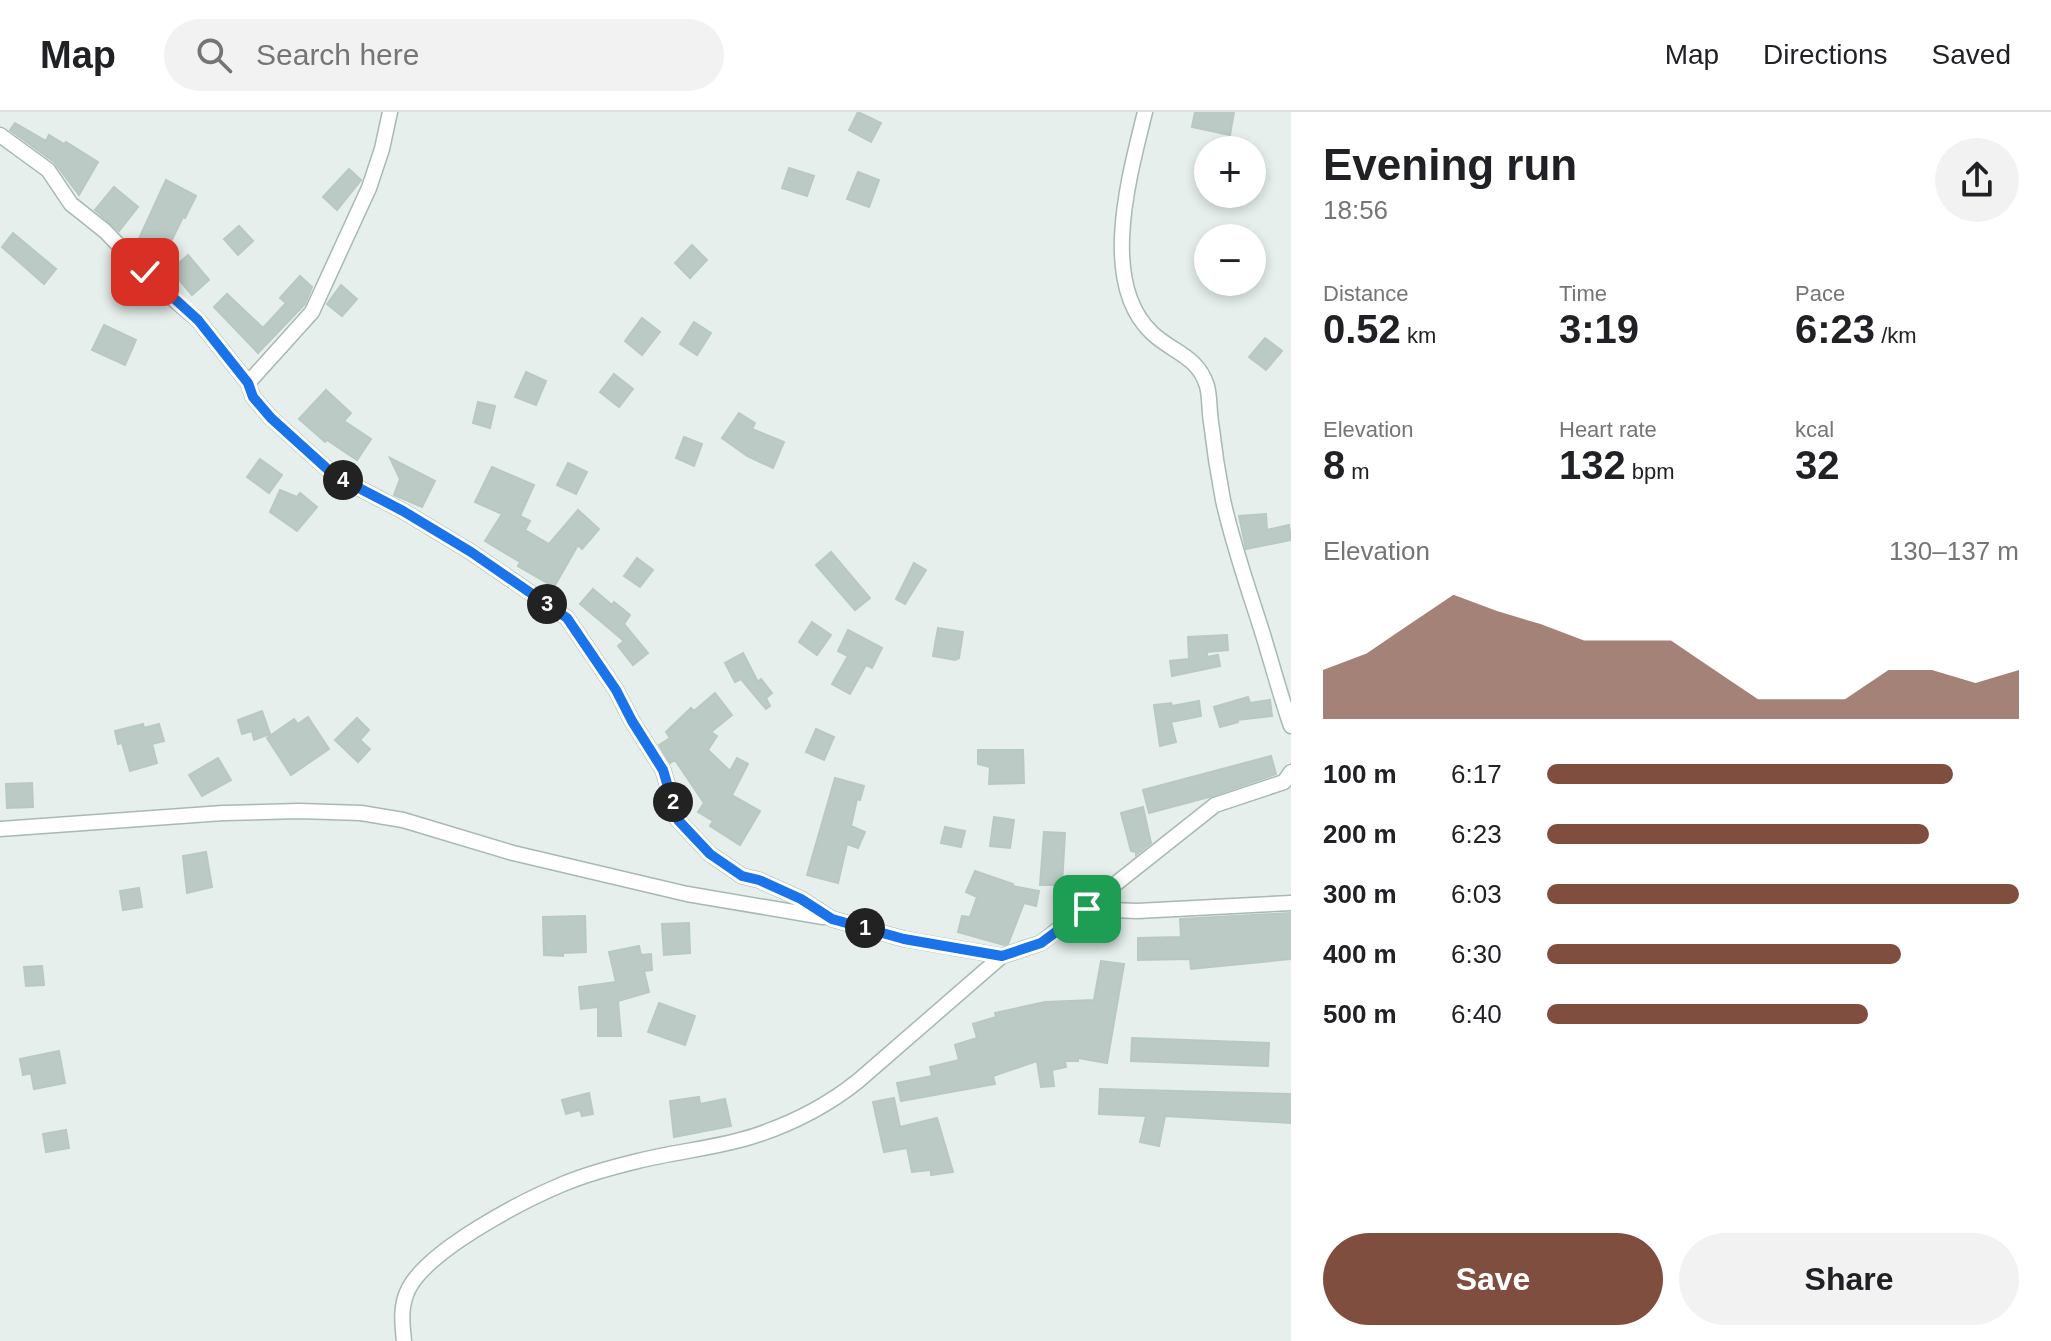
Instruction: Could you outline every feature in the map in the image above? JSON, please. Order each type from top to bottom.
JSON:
[{"type":"street","points":[[248,383],[312,312],[369,188],[390,112]]},
{"type":"street","points":[[1145,112],[1131,170],[1121,245],[1123,274],[1132,302],[1146,327],[1190,359],[1204,377],[1224,503],[1237,555],[1291,726]]},
{"type":"street","points":[[0,135],[48,170],[71,204],[105,231],[159,287],[198,320],[248,383],[253,397],[271,418],[334,475],[403,511],[471,552],[567,618],[616,690],[663,770],[678,820],[710,854],[742,876],[759,880],[801,899],[832,919]]},
{"type":"street","points":[[404,1341],[401,1316],[407,1290],[422,1270],[461,1239],[563,1184],[642,1160],[753,1137],[806,1115],[858,1081],[1002,956],[1041,943],[1215,805],[1284,782],[1291,772]]},
{"type":"street","points":[[0,829],[223,813],[361,813],[403,820],[513,853],[687,894],[832,919],[904,939],[1002,956]]},
{"type":"street","points":[[1087,909],[1137,911],[1291,903]]},
{"type":"building","points":[[858,112],[881,123],[871,142],[849,130]]},
{"type":"building","points":[[1195,112],[1234,112],[1230,135],[1192,127]]},
{"type":"building","points":[[15,123],[46,141],[49,135],[64,144],[66,142],[98,162],[79,195],[54,162],[10,130]]},
{"type":"building","points":[[789,168],[814,176],[807,196],[782,188]]},
{"type":"building","points":[[349,169],[361,180],[337,210],[323,197]]},
{"type":"building","points":[[858,172],[879,180],[869,207],[847,199]]},
{"type":"building","points":[[166,180],[196,196],[164,256],[137,243]]},
{"type":"building","points":[[114,187],[138,207],[119,231],[95,210]]},
{"type":"building","points":[[239,226],[253,241],[238,255],[224,239]]},
{"type":"building","points":[[13,233],[56,269],[44,284],[2,247]]},
{"type":"building","points":[[692,245],[707,260],[690,278],[675,263]]},
{"type":"building","points":[[188,255],[209,280],[192,295],[171,270]]},
{"type":"building","points":[[300,276],[312,287],[305,304],[258,353],[214,307],[227,294],[263,328],[286,303],[280,298]]},
{"type":"building","points":[[341,285],[357,299],[342,316],[327,304]]},
{"type":"building","points":[[642,318],[660,332],[642,355],[625,341]]},
{"type":"building","points":[[694,322],[711,333],[697,355],[680,344]]},
{"type":"building","points":[[104,325],[136,340],[125,365],[92,350]]},
{"type":"building","points":[[1265,338],[1282,351],[1266,370],[1249,357]]},
{"type":"building","points":[[526,372],[546,381],[536,405],[515,397]]},
{"type":"building","points":[[614,374],[633,389],[619,407],[600,392]]},
{"type":"building","points":[[326,390],[351,413],[344,421],[371,439],[357,460],[327,440],[325,442],[299,419]]},
{"type":"building","points":[[478,402],[495,406],[490,428],[473,423]]},
{"type":"building","points":[[739,413],[755,423],[752,429],[784,442],[773,468],[747,456],[722,438]]},
{"type":"building","points":[[684,437],[702,444],[694,466],[676,458]]},
{"type":"building","points":[[390,458],[435,481],[422,507],[394,495],[400,479]]},
{"type":"building","points":[[260,459],[282,475],[269,493],[247,477]]},
{"type":"building","points":[[568,463],[587,472],[576,494],[557,485]]},
{"type":"building","points":[[492,467],[534,485],[520,516],[530,521],[525,530],[549,544],[578,510],[599,529],[582,549],[578,545],[554,587],[518,566],[520,562],[485,541],[502,514],[475,502]]},
{"type":"building","points":[[280,490],[297,497],[300,493],[317,507],[297,531],[270,512]]},
{"type":"building","points":[[1266,514],[1267,530],[1289,525],[1291,540],[1246,549],[1239,516]]},
{"type":"building","points":[[831,552],[870,598],[855,610],[816,565]]},
{"type":"building","points":[[637,558],[653,570],[640,587],[624,576]]},
{"type":"building","points":[[914,563],[926,570],[905,604],[896,599]]},
{"type":"building","points":[[593,589],[630,615],[624,624],[648,653],[633,665],[618,646],[624,641],[580,604]]},
{"type":"building","points":[[812,622],[831,635],[817,655],[799,642]]},
{"type":"building","points":[[938,628],[963,632],[959,658],[933,656]]},
{"type":"building","points":[[848,630],[882,648],[872,668],[866,665],[850,694],[832,684],[848,656],[838,651]]},
{"type":"building","points":[[1227,635],[1228,650],[1207,652],[1207,657],[1218,655],[1220,666],[1172,676],[1170,661],[1189,659],[1188,637]]},
{"type":"building","points":[[743,653],[758,682],[761,679],[772,693],[766,698],[770,706],[766,709],[741,679],[735,682],[725,663]]},
{"type":"building","points":[[715,693],[732,715],[711,732],[717,736],[708,750],[730,771],[737,758],[748,764],[732,795],[760,811],[740,845],[710,826],[713,821],[698,812],[704,803],[675,760],[670,763],[659,745],[670,738],[666,732],[691,708],[694,711]]},
{"type":"building","points":[[1248,697],[1250,703],[1270,700],[1272,716],[1237,720],[1220,727],[1214,707]]},
{"type":"building","points":[[1199,701],[1201,716],[1171,722],[1176,742],[1160,746],[1154,705],[1171,703],[1172,706]]},
{"type":"building","points":[[262,711],[270,734],[254,740],[252,731],[242,734],[238,720]]},
{"type":"building","points":[[308,717],[329,749],[291,775],[267,738],[294,719],[298,724]]},
{"type":"building","points":[[357,718],[369,730],[360,740],[370,749],[358,762],[335,740]]},
{"type":"building","points":[[143,724],[144,728],[159,724],[164,741],[152,744],[157,763],[130,771],[115,731]]},
{"type":"building","points":[[816,729],[834,737],[824,760],[806,752]]},
{"type":"building","points":[[978,750],[1023,750],[1024,783],[989,784],[990,767],[978,764]]},
{"type":"building","points":[[1271,756],[1276,774],[1149,813],[1143,790]]},
{"type":"building","points":[[218,758],[231,780],[202,796],[189,775]]},
{"type":"building","points":[[835,778],[864,786],[860,800],[857,799],[851,826],[865,832],[858,848],[847,844],[838,883],[807,875]]},
{"type":"building","points":[[32,783],[33,807],[7,808],[6,784]]},
{"type":"building","points":[[1143,807],[1151,843],[1136,855],[1131,851],[1121,813]]},
{"type":"building","points":[[994,817],[1014,820],[1010,848],[990,846]]},
{"type":"building","points":[[945,827],[965,831],[961,847],[941,843]]},
{"type":"building","points":[[1044,832],[1065,833],[1062,885],[1040,885]]},
{"type":"building","points":[[206,852],[212,887],[187,893],[183,856]]},
{"type":"building","points":[[975,871],[1012,886],[1039,891],[1036,906],[1024,903],[1008,944],[958,932],[962,916],[970,917],[977,897],[966,892]]},
{"type":"building","points":[[139,888],[142,907],[123,910],[120,891]]},
{"type":"building","points":[[1291,913],[1291,959],[1191,969],[1190,959],[1138,960],[1138,938],[1181,937],[1180,919]]},
{"type":"building","points":[[585,916],[586,952],[544,955],[543,917]]},
{"type":"building","points":[[689,923],[690,953],[664,955],[662,924]]},
{"type":"building","points":[[639,946],[641,955],[651,954],[652,970],[644,971],[649,992],[618,1001],[621,1036],[598,1036],[598,1007],[581,1009],[579,987],[616,982],[609,952]]},
{"type":"building","points":[[1101,961],[1124,964],[1107,1063],[1078,1058],[1078,1061],[1065,1061],[1066,1067],[1052,1070],[1054,1086],[1041,1087],[1037,1061],[993,1076],[995,1084],[901,1101],[897,1083],[932,1076],[930,1067],[959,1060],[955,1045],[977,1038],[973,1024],[996,1017],[995,1013],[1045,1002],[1094,1000]]},
{"type":"building","points":[[42,966],[44,985],[26,986],[24,967]]},
{"type":"building","points":[[659,1003],[695,1016],[685,1045],[648,1032]]},
{"type":"building","points":[[1132,1038],[1269,1043],[1268,1066],[1131,1061]]},
{"type":"building","points":[[59,1051],[65,1083],[34,1089],[31,1073],[23,1075],[20,1059]]},
{"type":"building","points":[[1100,1089],[1291,1094],[1291,1123],[1165,1116],[1159,1146],[1140,1142],[1146,1116],[1099,1114]]},
{"type":"building","points":[[589,1093],[593,1114],[582,1116],[580,1110],[566,1114],[562,1100]]},
{"type":"building","points":[[699,1097],[700,1104],[725,1099],[731,1126],[674,1137],[670,1101]]},
{"type":"building","points":[[894,1098],[900,1127],[937,1118],[953,1172],[931,1175],[931,1170],[912,1172],[907,1148],[884,1152],[873,1102]]},
{"type":"building","points":[[66,1130],[69,1148],[46,1152],[43,1134]]},
{"type":"route","points":[[145,272],[198,320],[248,383],[253,397],[271,418],[334,475],[403,511],[471,552],[567,618],[616,690],[663,770],[678,820],[710,854],[742,876],[759,880],[801,899],[832,919],[904,939],[1002,956],[1041,943],[1087,909]]}]
